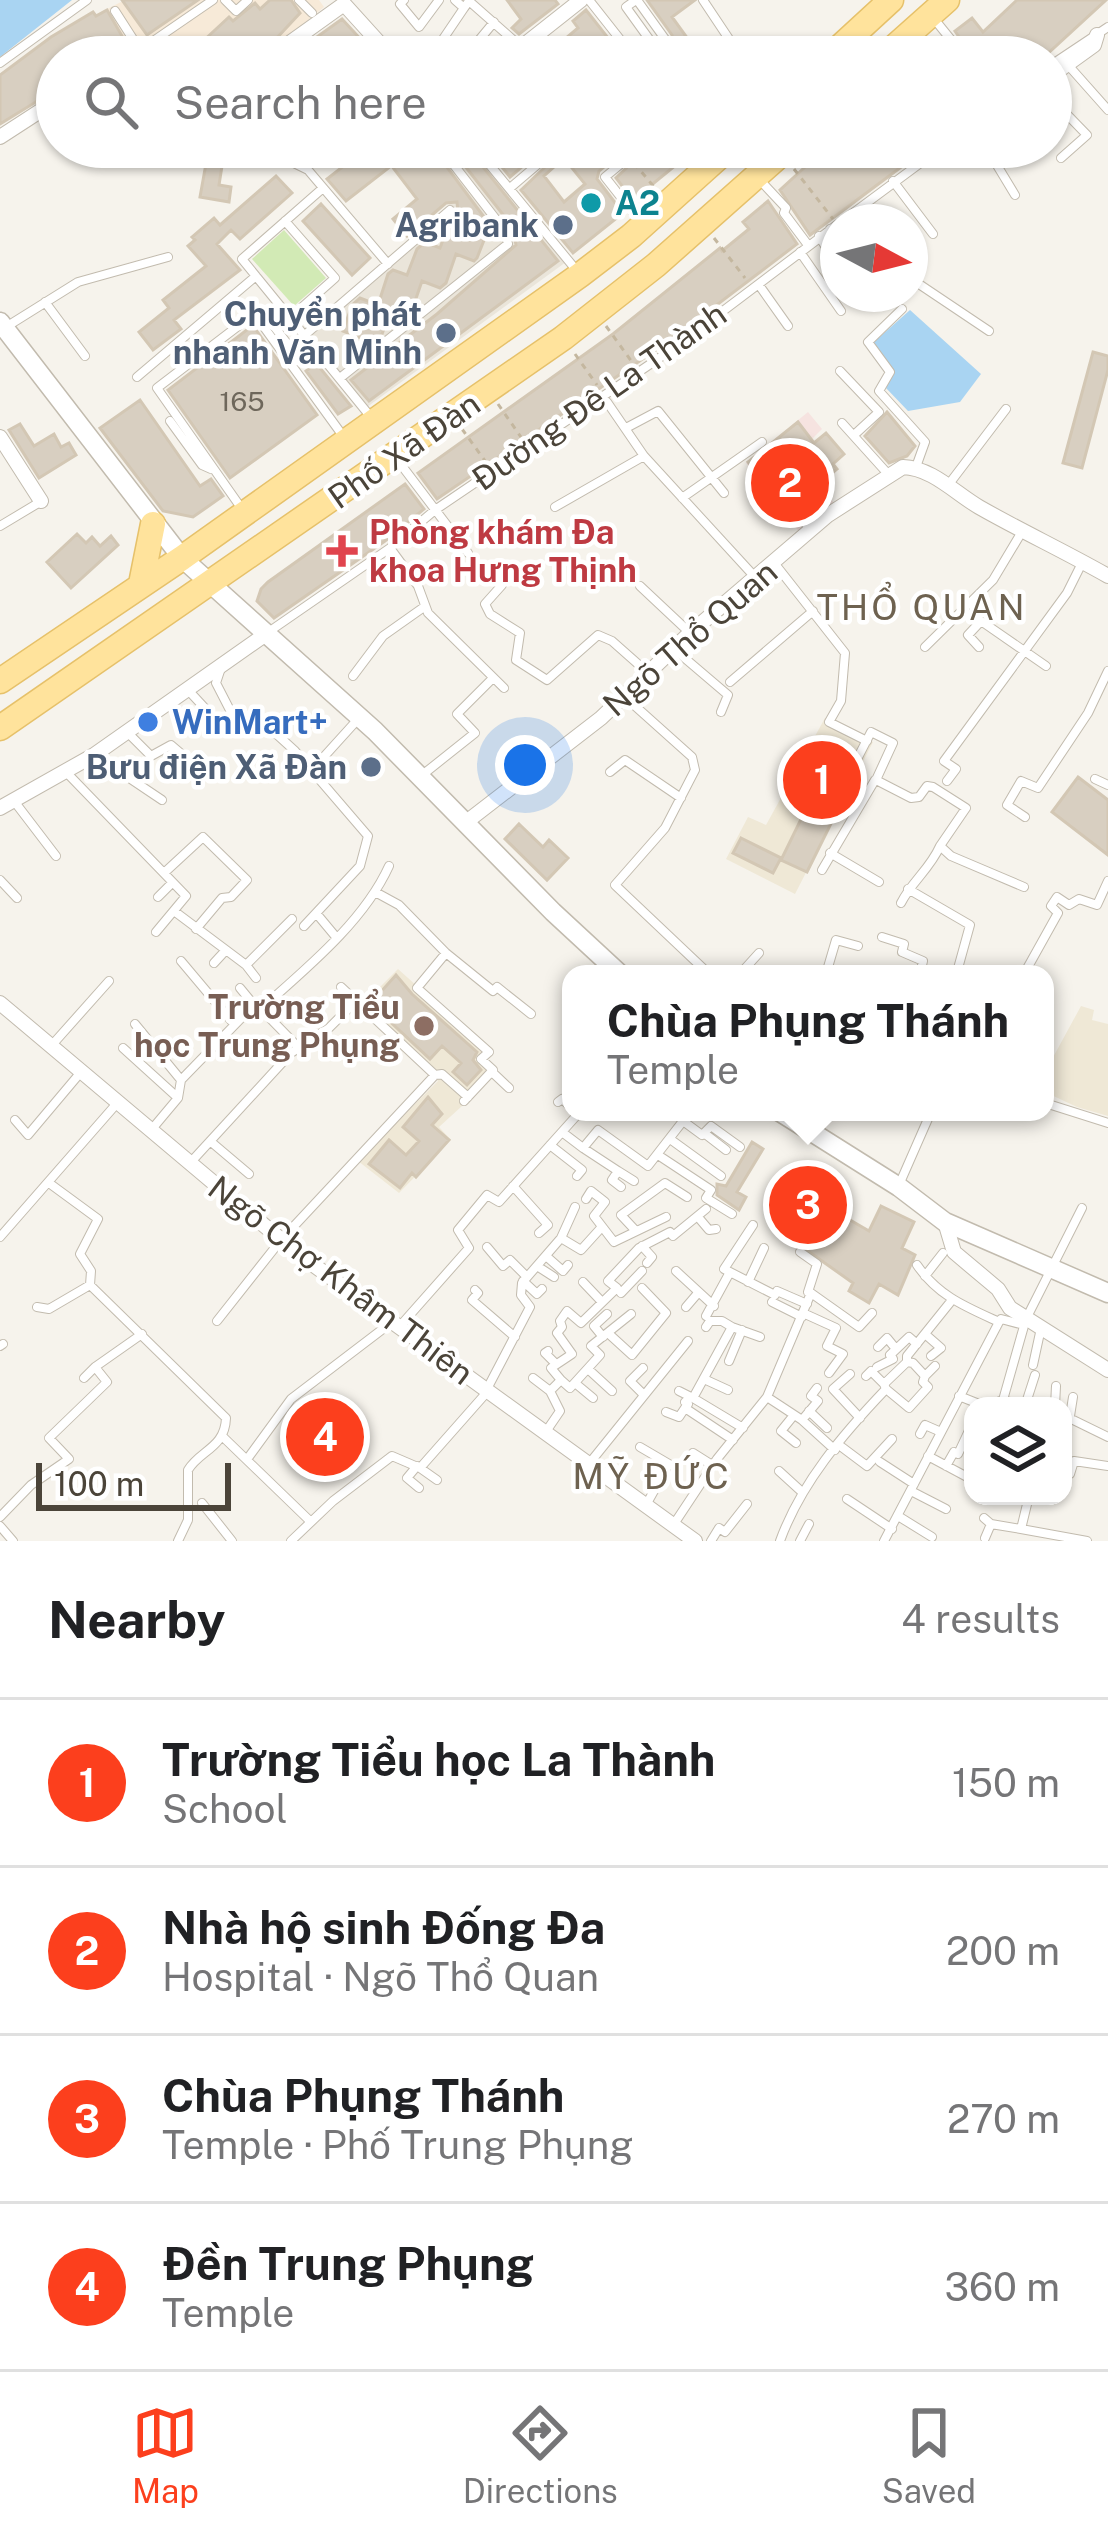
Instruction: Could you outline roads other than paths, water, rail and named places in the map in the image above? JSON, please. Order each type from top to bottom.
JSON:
[{"type":"main road","points":[[852,36],[886,5],[905,36],[938,7]]},
{"type":"main road","name":"Phố Xã Đàn","points":[[0,681],[182,558],[580,275],[707,168]]},
{"type":"main road","name":"Phố Xã Đàn","points":[[0,728],[563,338],[765,168]]},
{"type":"main road","points":[[141,584],[153,524]]},
{"type":"street","points":[[298,36],[344,2],[374,36]]},
{"type":"street","points":[[534,36],[574,2]]},
{"type":"street","points":[[1072,61],[1104,36]]},
{"type":"street","points":[[0,137],[36,114]]},
{"type":"street","points":[[2,325],[182,558],[360,717],[611,965]]},
{"type":"street","points":[[0,437],[41,501]]},
{"type":"street","name":"Ngõ Thổ Quan","points":[[465,823],[601,718],[673,648],[812,530],[888,474],[903,467],[916,469]]},
{"type":"street","points":[[916,469],[1108,576]]},
{"type":"street","name":"Đường Đê La Thành","points":[[7,804],[94,754],[266,634]]},
{"type":"street","name":"Ngõ Chợ Khâm Thiên","points":[[0,1003],[281,1240],[694,1541]]},
{"type":"street","points":[[795,1121],[945,1222],[1108,1293]]},
{"type":"street","points":[[945,1222],[954,1252],[998,1289],[1010,1308],[1042,1327],[1057,1343],[1108,1370]]},
{"type":"lane","points":[[37,36],[87,0]]},
{"type":"lane","points":[[164,36],[213,0]]},
{"type":"lane","points":[[225,0],[236,11],[248,0]]},
{"type":"lane","points":[[299,0],[311,14]]},
{"type":"lane","points":[[404,0],[400,4],[419,27],[439,0]]},
{"type":"lane","points":[[455,0],[464,8]]},
{"type":"lane","points":[[647,36],[626,7],[637,0],[663,36]]},
{"type":"lane","points":[[703,0],[727,36]]},
{"type":"lane","points":[[445,36],[470,1],[509,36]]},
{"type":"lane","points":[[574,2],[611,36]]},
{"type":"lane","points":[[938,7],[954,36]]},
{"type":"lane","points":[[115,11],[130,36]]},
{"type":"lane","points":[[482,36],[494,22]]},
{"type":"lane","points":[[1072,54],[1104,36]]},
{"type":"lane","points":[[0,63],[36,37]]},
{"type":"lane","points":[[1072,69],[1108,110]]},
{"type":"lane","points":[[1072,119],[1087,134],[1072,148]]},
{"type":"lane","points":[[304,168],[388,264]]},
{"type":"lane","points":[[340,378],[508,244],[505,231],[456,168]]},
{"type":"lane","points":[[493,168],[580,275]]},
{"type":"lane","points":[[510,188],[533,168]]},
{"type":"lane","points":[[616,168],[605,177],[643,225]]},
{"type":"lane","name":"Đường Đê La Thành","points":[[865,204],[913,168]]},
{"type":"lane","points":[[999,168],[1015,195]]},
{"type":"lane","points":[[756,176],[786,208],[784,213],[820,276]]},
{"type":"lane","points":[[893,182],[933,234]]},
{"type":"lane","points":[[323,188],[242,259],[375,422]]},
{"type":"lane","points":[[306,334],[450,210]]},
{"type":"lane","points":[[285,221],[334,278],[291,317]]},
{"type":"lane","name":"Đường Đê La Thành","points":[[266,634],[390,548],[436,509],[640,373],[819,236]]},
{"type":"lane","points":[[2,325],[91,277],[168,257]]},
{"type":"lane","points":[[137,377],[256,276]]},
{"type":"lane","points":[[756,287],[788,326]]},
{"type":"lane","points":[[928,290],[989,331]]},
{"type":"lane","points":[[45,302],[85,356]]},
{"type":"lane","points":[[898,312],[868,342],[890,372],[879,391],[925,442],[916,469]]},
{"type":"lane","points":[[264,313],[292,350],[296,370]]},
{"type":"lane","points":[[244,512],[158,392],[158,385],[253,318],[261,322],[347,442]]},
{"type":"lane","points":[[840,371],[879,412],[854,435]]},
{"type":"lane","points":[[608,402],[614,388]]},
{"type":"lane","points":[[593,404],[608,402]]},
{"type":"lane","points":[[608,402],[644,456],[755,578]]},
{"type":"lane","points":[[948,485],[1006,409]]},
{"type":"lane","points":[[626,428],[658,411],[724,493]]},
{"type":"lane","points":[[170,421],[202,466],[214,470]]},
{"type":"lane","points":[[842,423],[888,474]]},
{"type":"lane","points":[[682,498],[762,442]]},
{"type":"lane","points":[[555,507],[644,456]]},
{"type":"lane","points":[[395,457],[468,553]]},
{"type":"lane","points":[[0,526],[41,501]]},
{"type":"lane","points":[[784,502],[812,530]]},
{"type":"lane","points":[[925,647],[993,580],[1024,529]]},
{"type":"lane","points":[[390,548],[418,586],[424,607],[504,688]]},
{"type":"lane","points":[[947,781],[956,769],[944,761],[1067,592],[1083,561]]},
{"type":"lane","points":[[775,564],[845,653],[842,701],[829,722],[867,741]]},
{"type":"lane","points":[[502,585],[485,604],[490,614],[520,633],[516,660],[532,673],[547,680],[598,635],[612,641],[647,672]]},
{"type":"lane","points":[[640,586],[690,633]]},
{"type":"lane","points":[[353,676],[383,636],[424,607]]},
{"type":"lane","points":[[730,682],[813,611]]},
{"type":"lane","points":[[979,646],[968,635],[981,621],[1046,666]]},
{"type":"lane","points":[[673,648],[728,695],[721,712]]},
{"type":"lane","points":[[221,667],[217,683],[233,716],[244,726],[261,720],[367,832],[360,866],[304,926]]},
{"type":"lane","points":[[1025,817],[1006,805],[1022,781],[1038,788],[1088,713],[1108,671]]},
{"type":"lane","points":[[420,777],[475,733],[457,714],[493,678]]},
{"type":"lane","points":[[188,690],[214,718]]},
{"type":"lane","points":[[623,695],[692,757],[695,770],[665,828],[615,885],[699,965]]},
{"type":"lane","points":[[311,770],[360,717]]},
{"type":"lane","points":[[126,732],[151,756],[171,745],[191,762]]},
{"type":"lane","points":[[822,870],[893,742],[871,732],[854,765]]},
{"type":"lane","points":[[94,754],[162,800]]},
{"type":"lane","points":[[610,772],[625,760],[681,798]]},
{"type":"lane","points":[[66,772],[186,896],[156,932]]},
{"type":"lane","points":[[1094,779],[1108,784]]},
{"type":"lane","points":[[876,780],[910,798],[933,787],[966,808],[933,864],[901,903]]},
{"type":"lane","points":[[7,804],[56,856]]},
{"type":"lane","points":[[164,873],[203,837],[247,880],[231,897],[222,898],[196,929]]},
{"type":"lane","points":[[940,846],[951,856],[1024,887]]},
{"type":"lane","points":[[830,853],[879,882]]},
{"type":"lane","points":[[256,1005],[263,1007],[336,937],[377,893],[389,866]]},
{"type":"lane","points":[[0,880],[17,898]]},
{"type":"lane","points":[[1029,965],[1058,913],[1051,906],[1057,897],[1070,905],[1079,899],[1097,905],[1108,881]]},
{"type":"lane","points":[[158,897],[172,883]]},
{"type":"lane","points":[[908,889],[970,925],[958,965]]},
{"type":"lane","points":[[377,893],[399,904],[446,953],[493,991],[497,987],[531,1014]]},
{"type":"lane","points":[[174,911],[256,977]]},
{"type":"lane","points":[[316,914],[336,937]]},
{"type":"lane","points":[[246,965],[292,919]]},
{"type":"lane","points":[[826,937],[858,946]]},
{"type":"lane","points":[[882,937],[904,944],[902,952],[923,961],[922,965]]},
{"type":"lane","points":[[829,965],[836,940]]},
{"type":"lane","points":[[214,963],[226,950]]},
{"type":"lane","points":[[446,953],[417,988],[489,1052],[481,1059],[508,1088]]},
{"type":"lane","points":[[748,965],[759,953]]},
{"type":"lane","points":[[181,961],[234,1024]]},
{"type":"lane","points":[[51,1046],[110,981]]},
{"type":"lane","points":[[341,987],[435,1076]]},
{"type":"lane","points":[[240,988],[300,1048]]},
{"type":"lane","points":[[189,1164],[300,1048],[356,1001]]},
{"type":"lane","points":[[152,1130],[178,1098],[181,1080],[256,1005]]},
{"type":"lane","points":[[135,1024],[181,1080]]},
{"type":"lane","points":[[123,1048],[178,1098]]},
{"type":"lane","points":[[15,1120],[28,1135],[82,1070]]},
{"type":"lane","points":[[217,1321],[281,1240],[435,1076],[442,1075],[466,1099],[492,1072]]},
{"type":"lane","points":[[558,1102],[562,1099]]},
{"type":"lane","points":[[2,1233],[120,1100]]},
{"type":"lane","points":[[1054,1106],[1108,1123]]},
{"type":"lane","points":[[248,1458],[291,1400],[397,1323],[469,1249],[458,1230],[463,1220],[487,1195],[499,1202],[570,1121]]},
{"type":"lane","points":[[583,1148],[598,1130],[649,1166],[682,1121]]},
{"type":"lane","points":[[685,1121],[726,1150]]},
{"type":"lane","points":[[899,1187],[927,1121]]},
{"type":"lane","points":[[704,1133],[711,1126],[740,1147]]},
{"type":"lane","points":[[562,1132],[634,1181]]},
{"type":"lane","points":[[670,1139],[721,1177]]},
{"type":"lane","points":[[210,1141],[249,1174]]},
{"type":"lane","points":[[550,1145],[581,1170],[577,1176]]},
{"type":"lane","points":[[658,1155],[710,1190],[706,1198],[731,1214]]},
{"type":"lane","points":[[617,1171],[612,1180],[621,1187]]},
{"type":"lane","points":[[49,1183],[98,1219],[80,1254],[91,1271],[90,1285]]},
{"type":"lane","points":[[581,1323],[602,1302],[622,1294],[652,1257],[626,1220],[638,1213],[634,1206],[664,1183],[687,1197]]},
{"type":"lane","points":[[513,1186],[548,1225],[538,1234],[581,1250],[603,1224],[594,1216],[605,1202],[591,1191],[586,1198]]},
{"type":"lane","points":[[419,1488],[407,1478],[487,1391],[530,1306],[520,1295],[530,1274],[558,1242],[575,1207]]},
{"type":"lane","points":[[1004,1397],[1026,1319],[1082,1208]]},
{"type":"lane","points":[[622,1294],[608,1281],[641,1247],[670,1232],[673,1235],[706,1209]]},
{"type":"lane","points":[[698,1216],[709,1230],[716,1229]]},
{"type":"lane","points":[[600,1228],[614,1243],[666,1217]]},
{"type":"lane","points":[[753,1226],[724,1269],[836,1328],[827,1346],[842,1354],[829,1373]]},
{"type":"lane","points":[[487,1247],[503,1266],[510,1260],[543,1281],[551,1277]]},
{"type":"lane","points":[[748,1282],[764,1248]]},
{"type":"lane","points":[[800,1252],[818,1264],[808,1292],[860,1327],[872,1313]]},
{"type":"lane","points":[[925,1276],[943,1253]]},
{"type":"lane","points":[[546,1256],[563,1270],[568,1265]]},
{"type":"lane","points":[[917,1265],[952,1300],[999,1322]]},
{"type":"lane","points":[[676,1271],[714,1306]]},
{"type":"lane","points":[[730,1272],[706,1322],[722,1321],[760,1337]]},
{"type":"lane","points":[[530,1274],[537,1294],[542,1289]]},
{"type":"lane","points":[[583,1282],[602,1302]]},
{"type":"lane","points":[[37,1307],[49,1309],[90,1285]]},
{"type":"lane","points":[[90,1285],[168,1365],[224,1412],[222,1436],[188,1470],[188,1520],[178,1541]]},
{"type":"lane","points":[[631,1314],[606,1336],[591,1346],[600,1355],[570,1388],[551,1368],[572,1354],[557,1333],[564,1309],[586,1328],[592,1323],[606,1336],[632,1355],[666,1313],[642,1288]]},
{"type":"lane","points":[[475,1290],[478,1293],[472,1300],[514,1337]]},
{"type":"lane","points":[[686,1307],[698,1293]]},
{"type":"lane","points":[[673,1525],[767,1397],[812,1293]]},
{"type":"lane","points":[[782,1541],[784,1523],[802,1492],[952,1300]]},
{"type":"lane","points":[[772,1302],[804,1312]]},
{"type":"lane","points":[[594,1326],[607,1314]]},
{"type":"lane","points":[[884,1541],[999,1322],[1019,1324],[1026,1319]]},
{"type":"lane","points":[[1027,1397],[1042,1327]]},
{"type":"lane","points":[[666,1412],[679,1417],[737,1329]]},
{"type":"lane","points":[[721,1347],[731,1357],[737,1329]]},
{"type":"lane","points":[[84,1378],[142,1334]]},
{"type":"lane","points":[[866,1376],[871,1370],[909,1408],[928,1387],[925,1376],[941,1348],[925,1334]]},
{"type":"lane","points":[[877,1366],[892,1359],[890,1355],[909,1337],[917,1344]]},
{"type":"lane","points":[[878,1347],[887,1338],[896,1349]]},
{"type":"lane","points":[[587,1467],[688,1342]]},
{"type":"lane","points":[[548,1351],[555,1363]]},
{"type":"lane","points":[[907,1362],[925,1376]]},
{"type":"lane","points":[[14,1541],[0,1522],[32,1485],[69,1459],[49,1438],[107,1382],[95,1367]]},
{"type":"lane","points":[[643,1368],[630,1382],[644,1395]]},
{"type":"lane","points":[[588,1369],[612,1391]]},
{"type":"lane","points":[[850,1374],[833,1389],[860,1418]]},
{"type":"lane","points":[[533,1378],[550,1391],[560,1411],[544,1435]]},
{"type":"lane","points":[[704,1379],[728,1390]]},
{"type":"lane","points":[[550,1391],[561,1380]]},
{"type":"lane","points":[[575,1383],[593,1398]]},
{"type":"lane","points":[[1055,1397],[1056,1386]]},
{"type":"lane","points":[[796,1443],[781,1431],[818,1401],[811,1396],[817,1388]]},
{"type":"lane","points":[[679,1391],[733,1440]]},
{"type":"lane","points":[[959,1396],[964,1398]]},
{"type":"lane","points":[[767,1397],[827,1428]]},
{"type":"lane","points":[[688,1403],[743,1427]]},
{"type":"lane","points":[[802,1415],[837,1448],[867,1466],[892,1439]]},
{"type":"lane","points":[[1072,1418],[1108,1437]]},
{"type":"lane","points":[[920,1434],[925,1425],[941,1432]]},
{"type":"lane","points":[[222,1436],[310,1521]]},
{"type":"lane","points":[[946,1466],[964,1442]]},
{"type":"lane","points":[[640,1447],[669,1464],[645,1506]]},
{"type":"lane","points":[[693,1453],[712,1466]]},
{"type":"lane","points":[[292,1541],[392,1456],[436,1480]]},
{"type":"lane","points":[[928,1456],[964,1475]]},
{"type":"lane","points":[[1072,1467],[1074,1460],[1108,1466]]},
{"type":"lane","points":[[880,1462],[946,1509]]},
{"type":"lane","points":[[779,1471],[802,1492]]},
{"type":"lane","points":[[847,1499],[892,1529]]},
{"type":"lane","points":[[202,1503],[232,1541]]},
{"type":"lane","points":[[711,1541],[747,1504]]},
{"type":"lane","points":[[1021,1528],[1027,1505]]},
{"type":"lane","points":[[898,1516],[932,1537]]},
{"type":"lane","points":[[985,1538],[987,1521],[1047,1537],[1087,1541]]},
{"type":"lane","points":[[800,1541],[808,1524]]},
{"type":"water","points":[[0,0],[72,0],[0,57]]},
{"type":"water","points":[[912,312],[981,374],[960,402],[908,411],[886,388],[894,370],[873,343]]},
{"type":"water","points":[[801,1167],[817,1178],[815,1202],[801,1223],[773,1226],[766,1218],[766,1195],[785,1173]]},
{"type":"place","name":"A2","points":[[591,203]]},
{"type":"place","name":"Agribank","points":[[563,225]]},
{"type":"place","name":"Chuyển phát nhanh Văn Minh","points":[[446,333]]},
{"type":"place","name":"Nhà hộ sinh Đống Đa","points":[[790,483]]},
{"type":"place","name":"Phòng khám Đa khoa Hưng Thịnh","points":[[342,551]]},
{"type":"place","name":"WinMart+","points":[[148,722]]},
{"type":"place","name":"Bưu điện Xã Đàn","points":[[371,767]]},
{"type":"place","name":"Trường Tiểu học La Thành","points":[[822,780]]},
{"type":"place","name":"Trường Tiểu học Trung Phụng","points":[[424,1026]]},
{"type":"place","name":"Chùa Phụng Thánh","points":[[808,1205]]},
{"type":"place","name":"Đền Trung Phụng","points":[[325,1437]]},
{"type":"district","name":"THỔ QUAN","points":[[922,607]]},
{"type":"district","name":"MỸ ĐỨC","points":[[652,1476]]}]
